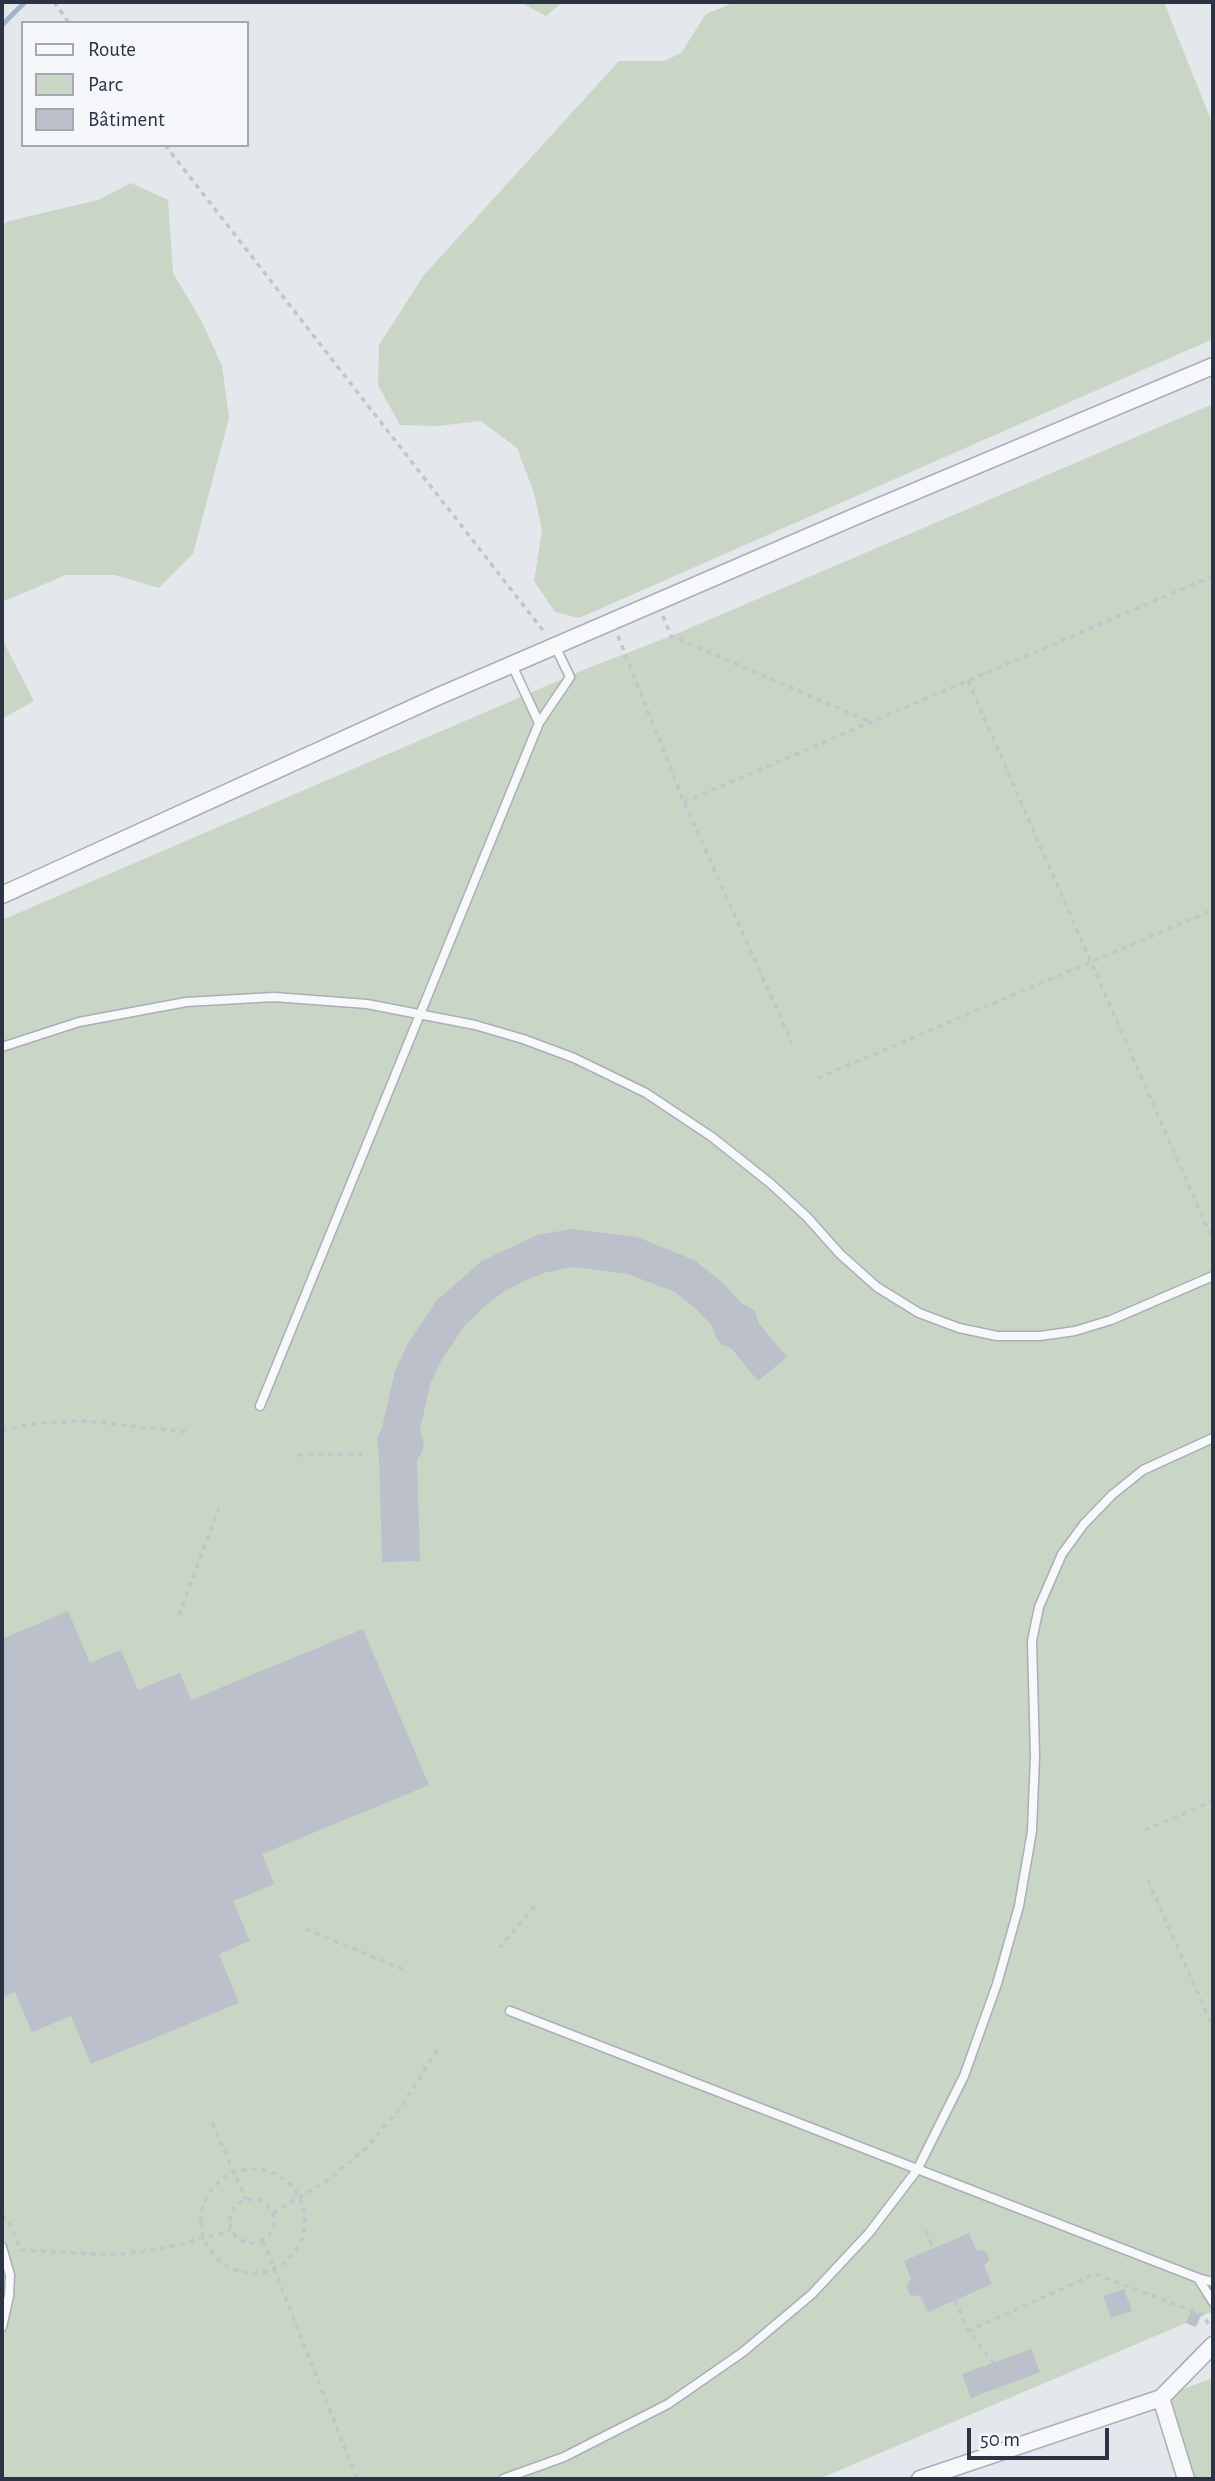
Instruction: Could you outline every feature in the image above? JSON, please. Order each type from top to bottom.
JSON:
[{"type":"street","points":[[2,895],[555,646],[1213,366]]},
{"type":"street","points":[[920,2479],[1161,2398],[1213,2345]]},
{"type":"street","points":[[1161,2398],[1186,2479]]},
{"type":"lane","points":[[260,1406],[539,723],[570,677],[555,646]]},
{"type":"lane","points":[[512,665],[539,723]]},
{"type":"lane","points":[[2,1047],[79,1022],[186,1002],[274,997],[359,1002],[475,1025],[523,1039],[574,1058],[646,1093],[712,1137],[770,1183],[807,1217],[840,1254],[877,1287],[919,1313],[958,1328],[997,1336],[1040,1336],[1075,1331],[1111,1320],[1213,1276]]},
{"type":"lane","points":[[503,2479],[564,2457],[668,2404],[744,2352],[812,2294],[869,2233],[917,2170],[964,2076],[997,1984],[1019,1906],[1032,1831],[1035,1756],[1032,1641],[1039,1606],[1062,1554],[1084,1524],[1112,1495],[1143,1470],[1213,1438]]},
{"type":"lane","points":[[510,2011],[1213,2282]]},
{"type":"lane","points":[[2,2247],[9,2275],[9,2296],[2,2327]]},
{"type":"lane","points":[[1198,2278],[1213,2302]]},
{"type":"path","points":[[54,2],[68,21]]},
{"type":"path","points":[[167,147],[555,646]]},
{"type":"path","points":[[684,802],[1213,576]]},
{"type":"path","points":[[657,602],[671,636],[871,722]]},
{"type":"path","points":[[613,621],[684,802],[792,1043]]},
{"type":"path","points":[[968,681],[1213,1241]]},
{"type":"path","points":[[818,1079],[1213,910]]},
{"type":"path","points":[[2,1430],[36,1423],[84,1421],[187,1432]]},
{"type":"path","points":[[298,1455],[362,1454]]},
{"type":"path","points":[[179,1615],[220,1505]]},
{"type":"path","points":[[1145,1830],[1213,1801]]},
{"type":"path","points":[[1148,1880],[1213,2028]]},
{"type":"path","points":[[499,1948],[538,1902]]},
{"type":"path","points":[[306,1928],[407,1970]]},
{"type":"path","points":[[273,2213],[328,2180],[366,2148],[401,2107],[439,2047]]},
{"type":"path","points":[[212,2123],[246,2200]]},
{"type":"path","points":[[248,2169],[270,2172],[290,2185],[299,2197],[304,2218],[302,2239],[295,2252],[275,2269],[245,2273],[232,2269],[210,2251],[203,2238],[200,2223],[208,2192],[219,2180],[234,2172],[248,2169]]},
{"type":"path","points":[[246,2200],[259,2200],[270,2207],[273,2213],[275,2219],[272,2232],[263,2241],[242,2241],[232,2231],[230,2215],[233,2208],[246,2200]]},
{"type":"path","points":[[2,2215],[9,2223],[21,2250],[114,2255],[160,2249],[232,2231]]},
{"type":"path","points":[[926,2231],[933,2248]]},
{"type":"path","points":[[263,2241],[357,2479]]},
{"type":"path","points":[[968,2331],[1095,2274],[1203,2315],[1213,2331]]},
{"type":"path","points":[[955,2300],[968,2331],[994,2363]]},
{"type":"green space","points":[[520,2],[563,2],[546,16]]},
{"type":"green space","points":[[735,2],[1164,2],[1213,125],[1213,339],[579,618],[555,612],[534,581],[542,530],[534,493],[517,448],[481,421],[436,426],[400,425],[378,385],[379,345],[424,275],[619,61],[664,61],[681,53],[706,14]]},
{"type":"green space","points":[[131,183],[168,200],[173,273],[202,322],[222,366],[229,418],[193,554],[159,588],[115,575],[66,575],[2,602],[2,225],[9,221],[98,200]]},
{"type":"green space","points":[[1213,404],[1213,2312],[1201,2315],[1196,2327],[1186,2323],[819,2479],[2,2479],[2,920],[588,668],[671,636]]},
{"type":"green space","points":[[2,639],[34,701],[2,719]]},
{"type":"green space","points":[[1213,2378],[1213,2479],[1188,2479],[1165,2416],[1175,2392]]},
{"type":"building","points":[[572,1229],[637,1237],[694,1260],[723,1283],[741,1303],[755,1311],[759,1324],[787,1357],[758,1381],[731,1348],[722,1345],[716,1338],[713,1327],[697,1310],[675,1292],[628,1274],[574,1267],[547,1272],[524,1281],[503,1292],[465,1325],[441,1361],[430,1384],[420,1430],[424,1445],[417,1459],[420,1561],[382,1562],[377,1439],[395,1371],[408,1343],[437,1300],[482,1261],[537,1235]]},
{"type":"building","points":[[68,1611],[90,1663],[121,1650],[138,1690],[180,1673],[191,1700],[363,1629],[429,1785],[262,1854],[274,1884],[233,1901],[250,1941],[219,1954],[239,2003],[91,2064],[71,2016],[32,2032],[15,1992],[2,1997],[2,1639]]},
{"type":"building","points":[[969,2233],[976,2250],[986,2251],[989,2260],[984,2266],[992,2284],[928,2312],[920,2296],[910,2295],[906,2286],[911,2279],[904,2261]]},
{"type":"building","points":[[1124,2289],[1132,2311],[1111,2318],[1103,2296]]},
{"type":"building","points":[[1191,2311],[1201,2315],[1196,2327],[1186,2323]]},
{"type":"building","points":[[1031,2349],[1040,2372],[971,2398],[962,2374]]},
{"type":"waterway","points":[[2,25],[24,3]]}]
